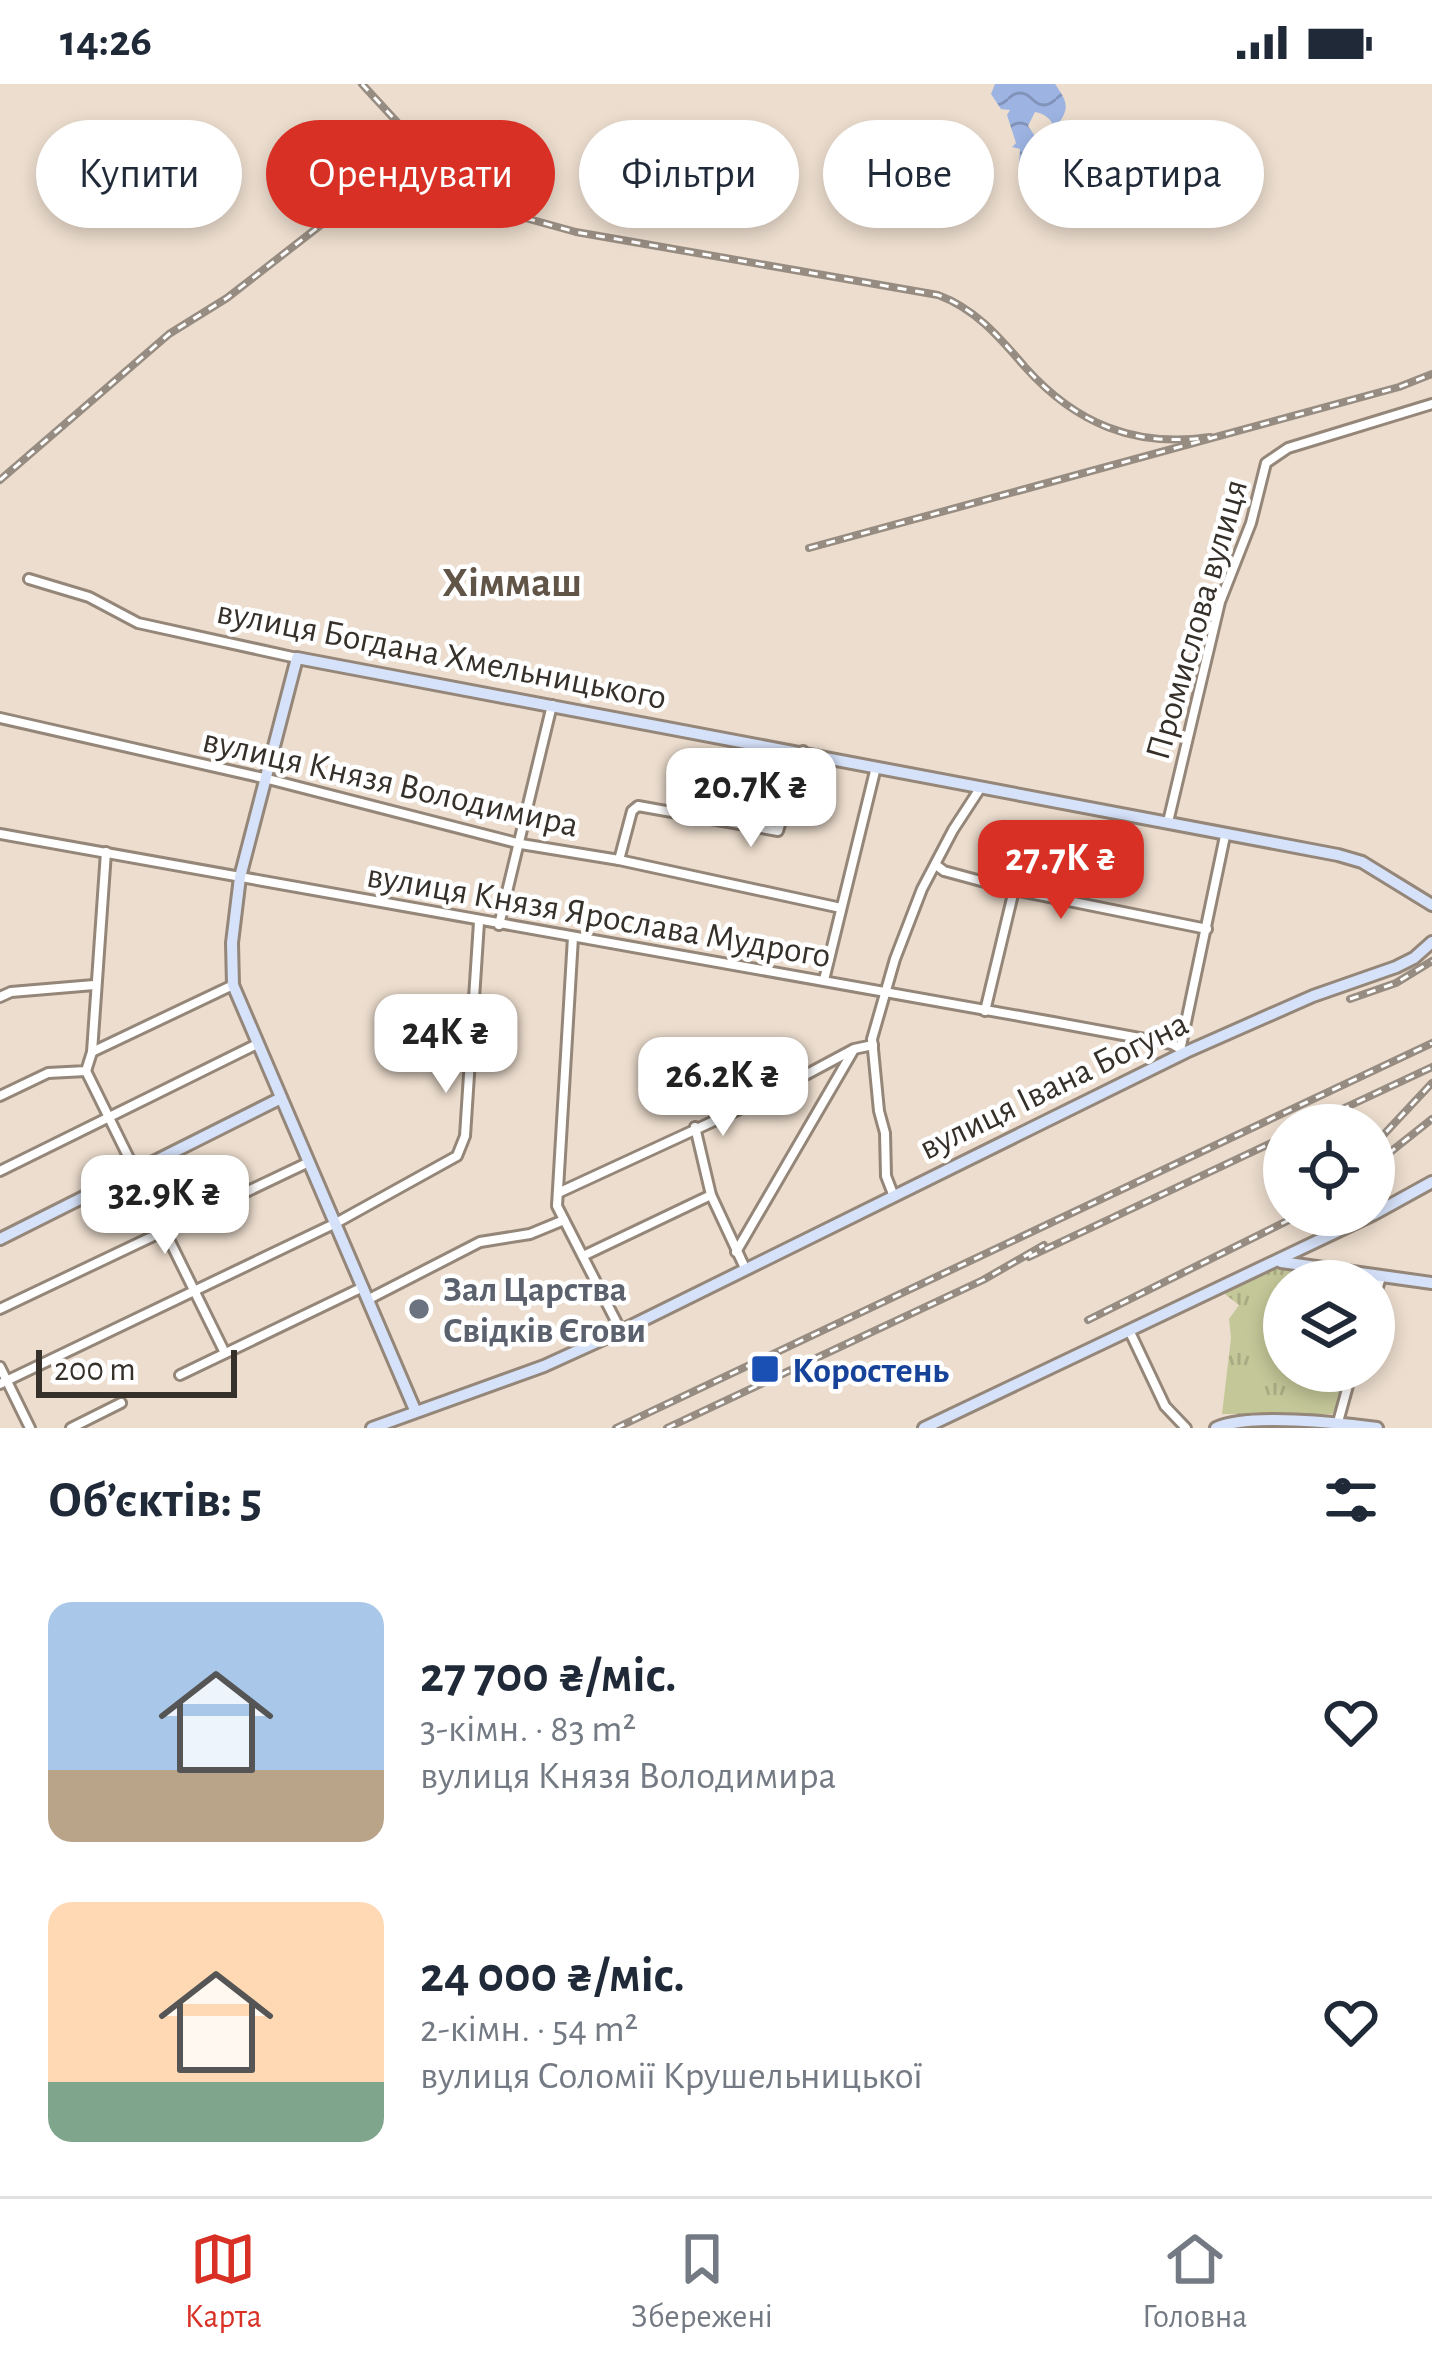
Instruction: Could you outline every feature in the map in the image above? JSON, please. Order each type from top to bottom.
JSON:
[{"type":"street","name":"Промислова вулиця","points":[[1168,822],[1220,602],[1251,523],[1266,463],[1288,448],[1432,404]]},
{"type":"street","name":"вулиця Богдана Хмельницького","points":[[29,579],[89,597],[138,623],[297,658],[803,751],[1362,862],[1432,905]]},
{"type":"street","points":[[297,658],[240,878],[232,943],[233,985],[415,1410]]},
{"type":"street","points":[[499,925],[552,705]]},
{"type":"street","name":"вулиця Князя Володимира","points":[[0,718],[268,779],[521,844],[620,860],[841,908]]},
{"type":"street","points":[[620,860],[632,811],[638,806],[778,831],[803,751]]},
{"type":"street","points":[[824,980],[876,767]]},
{"type":"street","points":[[892,1194],[886,1176],[873,1045],[895,958],[936,865],[982,786]]},
{"type":"street","name":"вулиця Князя Ярослава Мудрого","points":[[0,834],[1184,1049]]},
{"type":"street","points":[[1184,1049],[1225,836]]},
{"type":"street","points":[[106,851],[92,1052],[86,1071],[225,1353]]},
{"type":"street","points":[[936,865],[1014,890],[1208,929]]},
{"type":"street","points":[[985,1011],[1014,890]]},
{"type":"street","points":[[3,1383],[336,1223],[457,1156],[463,1147],[479,922]]},
{"type":"street","points":[[573,937],[557,1206],[622,1331]]},
{"type":"street","name":"вулиця Івана Богуна","points":[[372,1428],[531,1371],[622,1331],[1184,1049],[1396,967],[1432,942]]},
{"type":"street","points":[[0,997],[94,985]]},
{"type":"street","points":[[92,1052],[233,985]]},
{"type":"street","points":[[0,1171],[257,1043]]},
{"type":"street","points":[[558,1193],[752,1103],[854,1049],[873,1045]]},
{"type":"street","points":[[736,1252],[854,1049]]},
{"type":"street","points":[[0,1096],[48,1073],[86,1071]]},
{"type":"street","points":[[0,1238],[281,1098]]},
{"type":"street","points":[[695,1127],[711,1195],[746,1268]]},
{"type":"street","points":[[0,1309],[309,1162]]},
{"type":"street","points":[[1395,1203],[1432,1182]]},
{"type":"street","points":[[583,1256],[711,1195]]},
{"type":"street","points":[[180,1375],[480,1242],[530,1234],[563,1220]]},
{"type":"street","points":[[1278,1260],[1329,1236]]},
{"type":"street","points":[[924,1428],[1263,1267]]},
{"type":"street","points":[[1395,1279],[1432,1283]]},
{"type":"street","points":[[1129,1330],[1165,1406],[1186,1428]]},
{"type":"street","points":[[0,1367],[3,1383],[30,1428]]},
{"type":"street","points":[[1338,1422],[1346,1392]]},
{"type":"street","points":[[71,1428],[121,1403]]},
{"type":"street","points":[[1216,1428],[1238,1422],[1338,1422],[1378,1428]]},
{"type":"green space","points":[[1263,1273],[1263,1392],[1341,1392],[1333,1414],[1222,1414],[1229,1319],[1239,1305],[1221,1291]]},
{"type":"water","points":[[995,84],[1055,84],[1066,104],[1065,113],[1061,120],[1035,112],[1031,120],[1018,120],[1018,148],[1012,147],[1016,143],[1007,115],[1010,110],[1001,109],[991,94]]},
{"type":"railway","points":[[362,84],[455,185],[518,216],[576,232],[938,295],[976,316],[1045,387],[1086,417],[1132,435],[1210,437]]},
{"type":"railway","points":[[0,480],[169,334],[227,298],[317,228]]},
{"type":"railway","points":[[809,548],[1399,387],[1432,374]]},
{"type":"railway","points":[[1350,999],[1396,983],[1432,961]]},
{"type":"railway","points":[[616,1428],[1432,1043]]},
{"type":"railway","points":[[1353,1104],[1432,1067]]},
{"type":"railway","points":[[1395,1123],[1432,1083]]},
{"type":"railway","points":[[1395,1148],[1432,1119]]},
{"type":"railway","points":[[1029,1257],[1263,1147]]},
{"type":"railway","points":[[1088,1320],[1263,1233]]},
{"type":"railway","points":[[667,1428],[983,1280],[1044,1245]]},
{"type":"place","name":"Зал Царства Свідків Єгови","points":[[419,1309]]},
{"type":"place","name":"Коростень","points":[[765,1369]]},
{"type":"district","name":"Хіммаш","points":[[512,581]]}]
